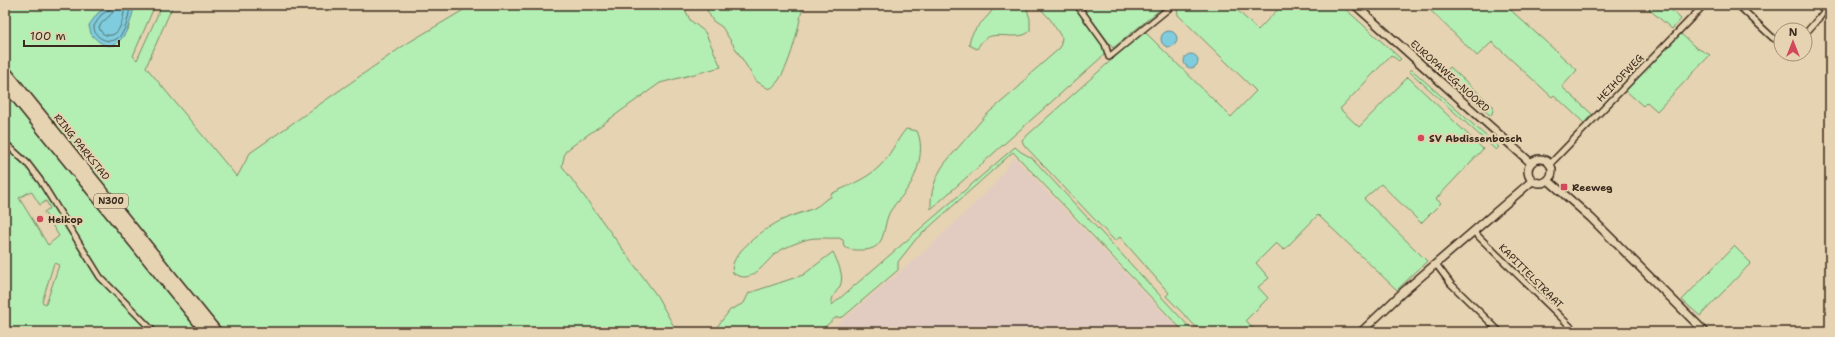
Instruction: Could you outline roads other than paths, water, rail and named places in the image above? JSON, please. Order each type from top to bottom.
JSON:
[{"type":"highway","name":"RING PARKSTAD","points":[[5,70],[217,332]]},
{"type":"highway","name":"RING PARKSTAD","points":[[5,84],[206,332]]},
{"type":"street","points":[[1077,5],[1105,44],[1110,57],[1173,5]]},
{"type":"street","name":"EUROPAWEG-NOORD","points":[[1355,5],[1531,163]]},
{"type":"street","name":"HEIHOFWEG","points":[[1550,164],[1704,5]]},
{"type":"street","points":[[1738,5],[1773,38]]},
{"type":"street","points":[[1813,25],[1830,5]]},
{"type":"street","points":[[5,143],[27,163],[40,180],[100,277],[154,332]]},
{"type":"street","points":[[1540,159],[1550,164],[1552,174],[1548,180],[1542,183],[1532,180],[1527,170],[1531,163],[1540,159]]},
{"type":"street","points":[[1360,332],[1532,180]]},
{"type":"street","points":[[1548,180],[1602,229],[1706,332]]},
{"type":"street","name":"KAPITTELSTRAAT","points":[[1474,232],[1576,332]]},
{"type":"street","points":[[1436,264],[1451,284],[1500,332]]},
{"type":"water","points":[[111,5],[134,5],[134,7],[125,33],[115,44],[108,46],[100,42],[91,34],[89,25],[98,13]]},
{"type":"water","points":[[1169,31],[1175,33],[1177,39],[1175,45],[1169,47],[1163,45],[1161,39],[1163,33]]},
{"type":"water","points":[[1188,54],[1194,54],[1198,58],[1198,64],[1194,68],[1188,68],[1184,64],[1184,58]]},
{"type":"place","name":"SV Abdissenbosch","points":[[1421,138]]},
{"type":"place","name":"Reeweg","points":[[1564,187]]},
{"type":"place","name":"Heikop","points":[[40,219]]}]
